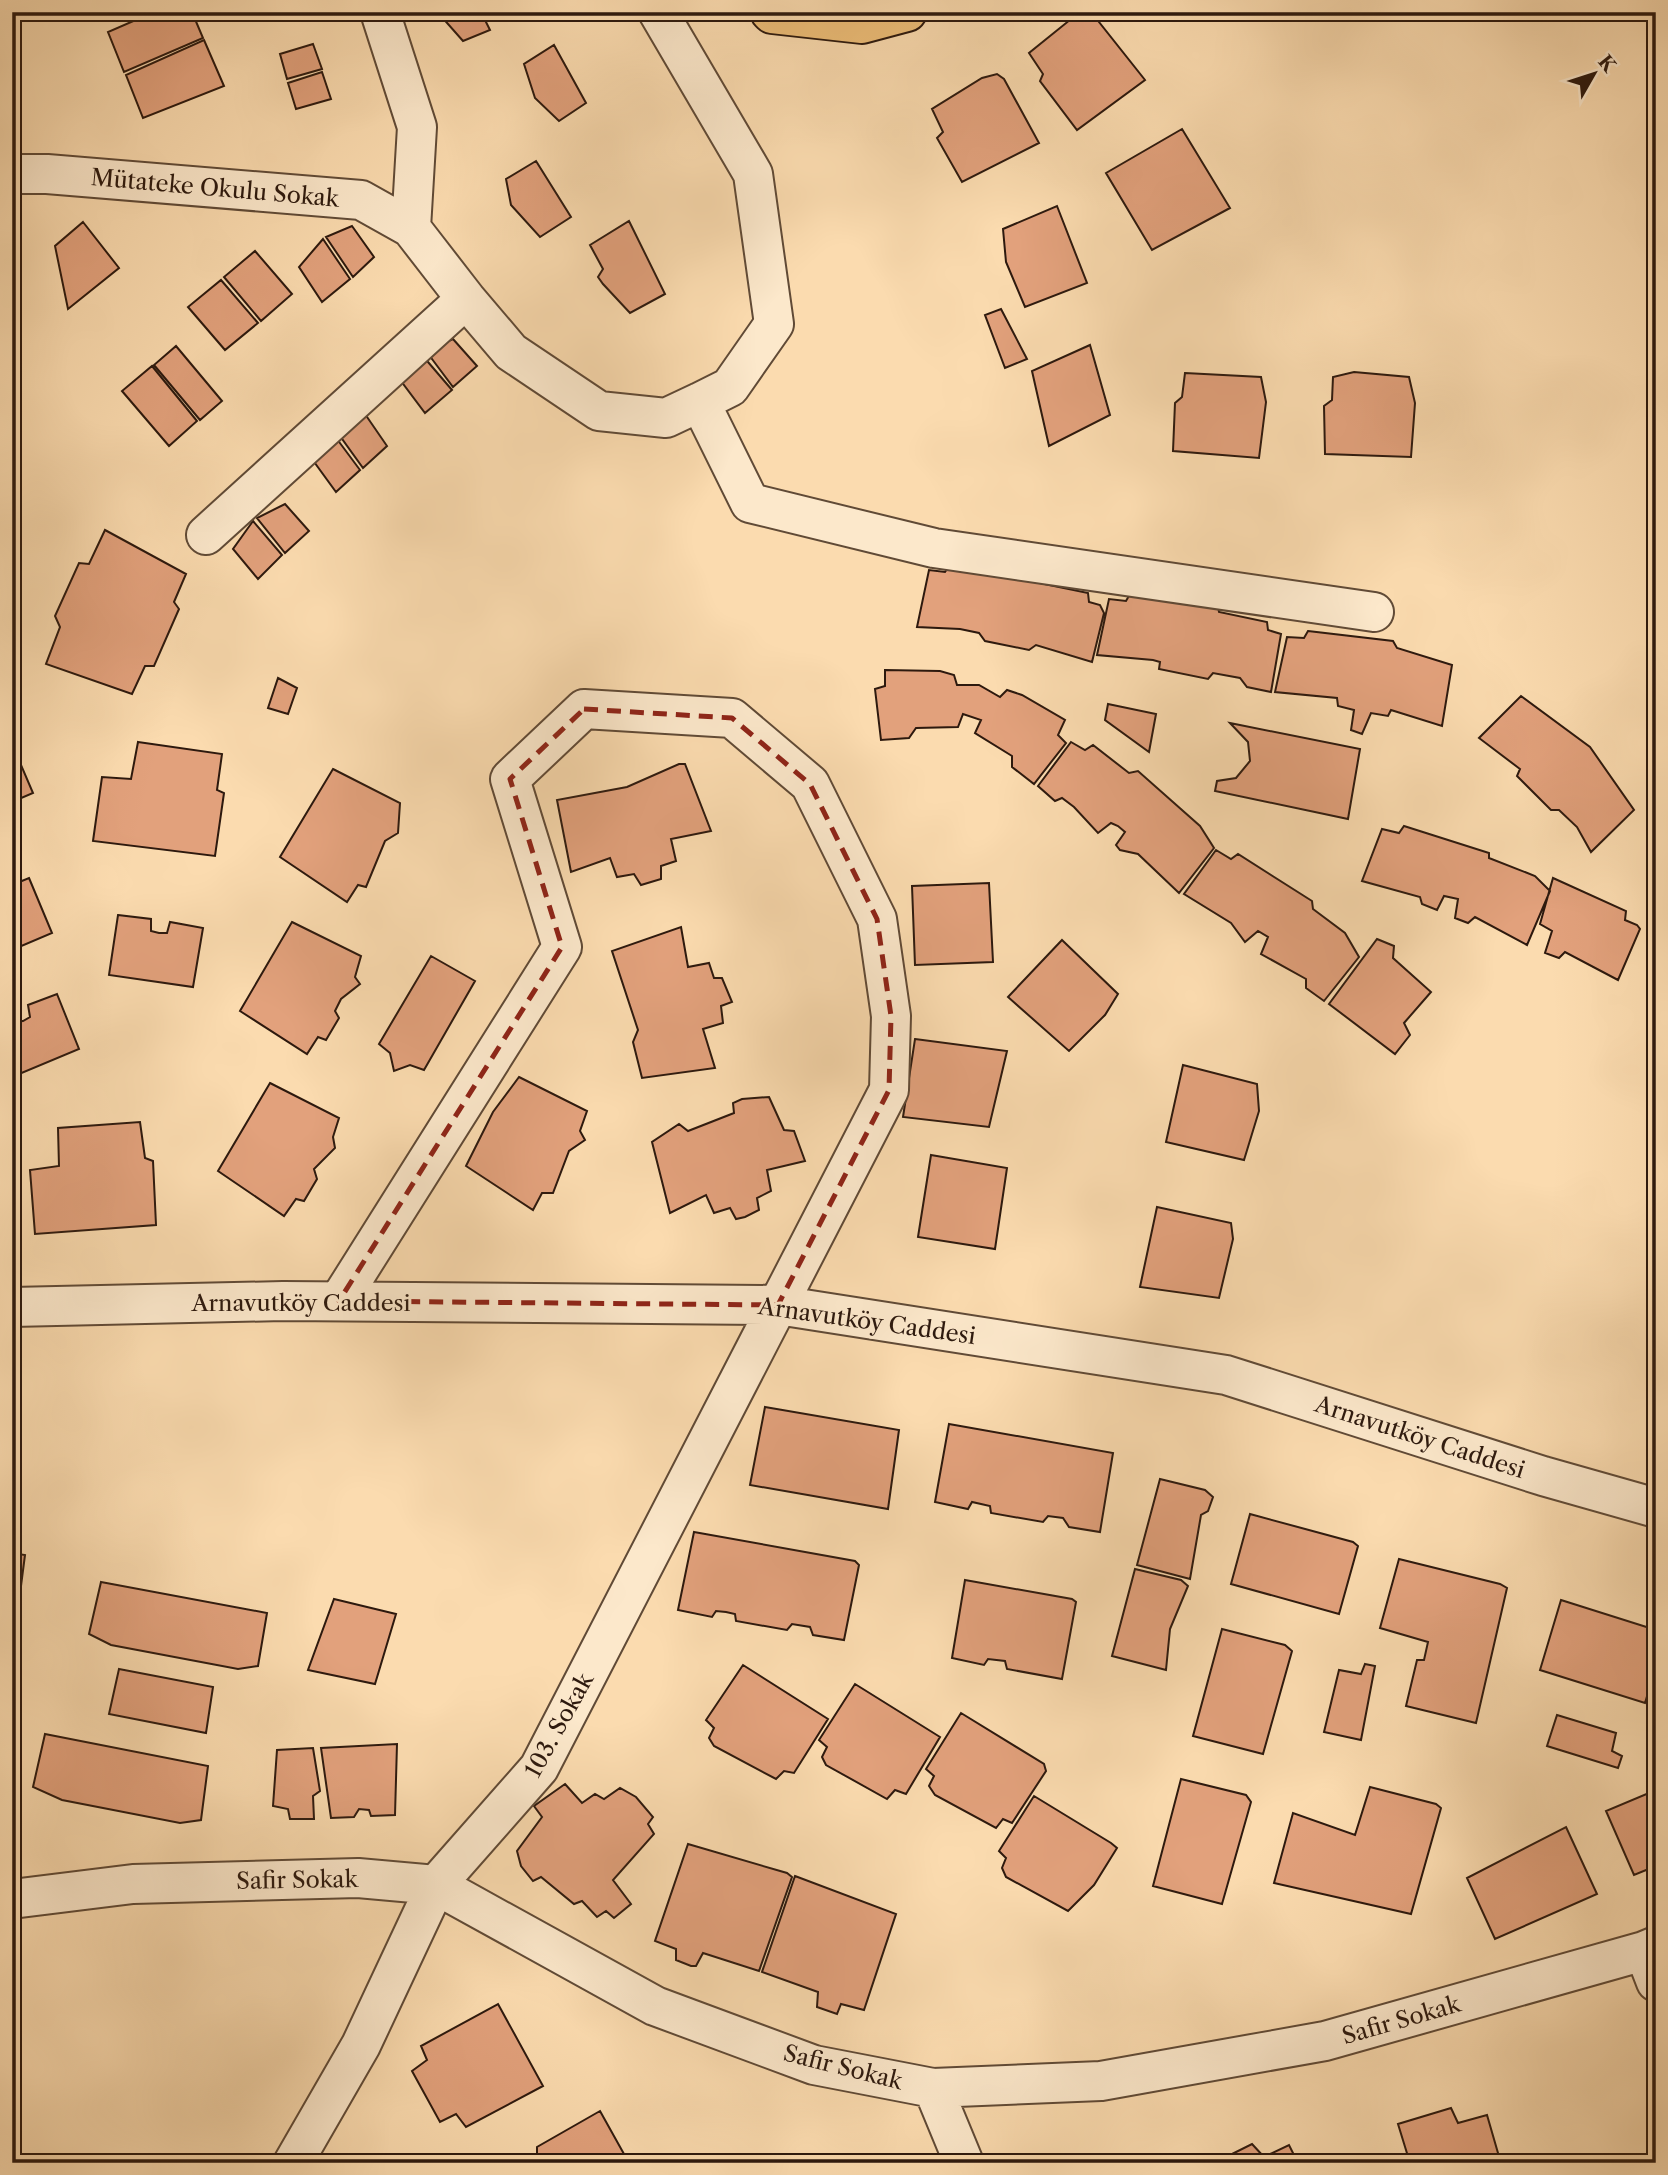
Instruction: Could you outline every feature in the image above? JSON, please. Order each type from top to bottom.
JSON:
[{"type":"main road","points":[[769,12],[862,24],[907,12]]},
{"type":"street","points":[[380,12],[417,127],[411,228]]},
{"type":"street","name":"Mütateke Okulu Sokak","points":[[12,174],[47,174],[361,201],[411,228],[511,352],[600,411],[666,418],[730,387],[774,324],[753,174],[658,12]]},
{"type":"street","points":[[205,535],[466,299]]},
{"type":"street","points":[[701,402],[750,503],[934,548],[1374,612]]},
{"type":"street","name":"103. Sokak","points":[[293,2163],[361,2045],[436,1885],[539,1768],[889,1090],[891,1016],[877,919],[810,784],[732,718],[584,709],[510,779],[562,947],[339,1301]]},
{"type":"street","name":"Arnavutköy Caddesi","points":[[12,1307],[283,1301],[778,1305],[1226,1375],[1543,1476],[1656,1508]]},
{"type":"street","name":"Safir Sokak","points":[[12,1899],[133,1884],[358,1878],[436,1885],[655,2006],[814,2065],[933,2088],[1101,2081],[1325,2041],[1652,1960]]},
{"type":"street","points":[[933,2088],[964,2163]]},
{"type":"highlighted area","points":[[584,709],[732,718],[810,784],[877,919],[891,1016],[889,1090],[778,1305],[339,1301],[562,947],[510,779]]},
{"type":"building","points":[[154,12],[192,12],[203,38],[124,72],[108,32]]},
{"type":"building","points":[[445,12],[481,12],[490,30],[463,41],[440,15]]},
{"type":"building","points":[[1083,12],[1091,12],[1145,80],[1077,130],[1040,81],[1043,74],[1029,53]]},
{"type":"building","points":[[204,40],[224,86],[143,118],[126,75]]},
{"type":"building","points":[[313,44],[322,69],[287,79],[280,54]]},
{"type":"building","points":[[554,45],[586,103],[559,121],[535,98],[524,64]]},
{"type":"building","points":[[322,72],[331,99],[296,109],[288,83]]},
{"type":"building","points":[[997,74],[1004,79],[1039,143],[962,182],[937,138],[943,132],[932,109],[982,78]]},
{"type":"building","points":[[1182,129],[1230,208],[1152,250],[1106,173]]},
{"type":"building","points":[[536,161],[571,217],[540,237],[511,205],[506,179]]},
{"type":"building","points":[[1057,206],[1087,283],[1025,307],[1006,262],[1003,229]]},
{"type":"building","points":[[629,221],[665,294],[630,313],[598,277],[603,269],[590,245]]},
{"type":"building","points":[[83,222],[119,268],[68,309],[55,246]]},
{"type":"building","points":[[352,226],[374,257],[353,277],[326,237]]},
{"type":"building","points":[[323,239],[350,279],[322,302],[299,267]]},
{"type":"building","points":[[255,251],[292,294],[261,321],[224,277]]},
{"type":"building","points":[[221,280],[258,323],[225,350],[188,307]]},
{"type":"building","points":[[1001,309],[1027,359],[1005,368],[985,315]]},
{"type":"building","points":[[453,339],[477,366],[453,387],[426,351]]},
{"type":"building","points":[[1090,345],[1110,415],[1049,446],[1032,371]]},
{"type":"building","points":[[176,346],[222,401],[200,420],[154,365]]},
{"type":"building","points":[[422,355],[452,390],[425,413],[401,381]]},
{"type":"building","points":[[152,366],[197,421],[169,446],[122,391]]},
{"type":"building","points":[[1354,372],[1409,377],[1415,403],[1411,457],[1325,454],[1324,406],[1332,400],[1333,377]]},
{"type":"building","points":[[1185,373],[1261,377],[1266,402],[1259,458],[1173,451],[1175,403],[1182,397]]},
{"type":"building","points":[[365,414],[387,446],[363,468],[335,429]]},
{"type":"building","points":[[331,431],[360,470],[336,492],[312,459]]},
{"type":"building","points":[[285,504],[309,531],[285,553],[257,518]]},
{"type":"building","points":[[253,521],[282,555],[258,579],[233,549]]},
{"type":"building","points":[[105,530],[186,574],[174,602],[179,609],[154,666],[145,666],[132,694],[46,664],[60,627],[55,616],[79,563],[89,564]]},
{"type":"building","points":[[950,565],[1036,576],[1040,583],[1088,593],[1089,602],[1100,605],[1104,613],[1092,662],[1036,645],[1029,650],[985,641],[979,633],[960,629],[917,627],[929,570],[945,572]]},
{"type":"building","points":[[1130,594],[1218,606],[1219,612],[1267,622],[1268,630],[1281,634],[1271,692],[1247,687],[1240,678],[1213,673],[1208,679],[1159,669],[1160,662],[1153,660],[1097,655],[1109,599],[1126,601]]},
{"type":"building","points":[[1308,631],[1393,641],[1397,648],[1452,665],[1442,726],[1391,710],[1388,716],[1371,713],[1362,734],[1351,730],[1354,710],[1338,706],[1337,698],[1275,692],[1287,637],[1304,638]]},
{"type":"building","points":[[885,670],[940,671],[954,675],[957,685],[979,685],[1000,697],[1007,690],[1022,695],[1065,720],[1058,735],[1066,743],[1034,784],[1012,767],[1012,756],[975,733],[981,720],[963,714],[958,727],[916,728],[909,738],[881,740],[875,689],[885,686]]},
{"type":"building","points":[[278,678],[297,688],[288,714],[268,708]]},
{"type":"building","points":[[1521,696],[1590,747],[1634,810],[1591,852],[1577,827],[1559,810],[1551,810],[1517,776],[1520,769],[1479,738]]},
{"type":"building","points":[[1108,704],[1156,714],[1149,752],[1105,720]]},
{"type":"building","points":[[1230,723],[1360,749],[1348,819],[1215,791],[1217,781],[1236,778],[1250,761],[1248,742]]},
{"type":"building","points":[[138,742],[222,754],[217,790],[224,793],[215,856],[93,841],[102,777],[131,779]]},
{"type":"building","points":[[1071,742],[1085,750],[1093,745],[1129,773],[1138,771],[1200,826],[1214,848],[1179,893],[1138,854],[1120,850],[1116,845],[1125,832],[1118,826],[1111,823],[1098,833],[1074,807],[1062,798],[1055,801],[1038,786]]},
{"type":"building","points":[[12,744],[33,793],[12,802]]},
{"type":"building","points":[[679,764],[685,764],[711,831],[671,839],[676,861],[661,866],[661,879],[641,885],[634,874],[617,877],[610,858],[571,872],[557,800],[627,787]]},
{"type":"building","points":[[333,769],[400,803],[398,833],[385,841],[366,887],[358,885],[347,902],[280,857]]},
{"type":"building","points":[[1404,826],[1489,853],[1489,858],[1535,876],[1550,891],[1527,945],[1475,917],[1468,923],[1455,918],[1458,899],[1444,896],[1437,910],[1422,904],[1420,897],[1362,881],[1382,829],[1399,833]]},
{"type":"building","points":[[1216,850],[1231,859],[1238,854],[1312,901],[1313,909],[1345,933],[1359,957],[1324,1001],[1306,988],[1306,979],[1261,954],[1268,937],[1258,931],[1245,942],[1231,923],[1184,894]]},
{"type":"building","points":[[29,878],[52,933],[12,950],[12,885]]},
{"type":"building","points":[[1553,878],[1626,911],[1625,920],[1640,929],[1618,980],[1565,952],[1559,958],[1545,953],[1552,931],[1540,924]]},
{"type":"building","points":[[989,883],[993,962],[915,965],[912,886]]},
{"type":"building","points":[[118,915],[151,919],[151,931],[159,933],[167,933],[170,922],[203,928],[193,987],[109,975]]},
{"type":"building","points":[[292,922],[361,956],[355,977],[360,984],[341,999],[335,1011],[339,1018],[326,1040],[318,1037],[307,1054],[240,1011]]},
{"type":"building","points":[[681,927],[688,967],[709,963],[714,978],[722,978],[732,1002],[721,1006],[723,1023],[703,1029],[715,1068],[642,1078],[633,1042],[638,1030],[612,951]]},
{"type":"building","points":[[1377,939],[1394,946],[1393,958],[1431,992],[1404,1023],[1410,1035],[1395,1054],[1329,1004]]},
{"type":"building","points":[[1062,940],[1118,994],[1105,1015],[1069,1051],[1008,997]]},
{"type":"building","points":[[431,956],[475,981],[424,1070],[410,1065],[394,1071],[390,1053],[379,1044]]},
{"type":"building","points":[[57,994],[79,1049],[12,1077],[12,1016],[15,1022],[23,1021],[30,1017],[28,1005]]},
{"type":"building","points":[[915,1039],[1007,1051],[989,1127],[903,1117]]},
{"type":"building","points":[[1183,1065],[1257,1084],[1259,1111],[1244,1160],[1166,1142]]},
{"type":"building","points":[[519,1077],[587,1111],[580,1131],[585,1140],[569,1151],[553,1193],[542,1193],[533,1210],[466,1166],[493,1112]]},
{"type":"building","points":[[270,1083],[339,1118],[333,1137],[335,1148],[314,1169],[317,1179],[304,1201],[296,1199],[284,1216],[218,1171]]},
{"type":"building","points":[[769,1097],[784,1130],[794,1131],[805,1161],[767,1170],[771,1191],[757,1198],[759,1210],[745,1217],[736,1219],[730,1208],[714,1213],[706,1195],[670,1213],[652,1142],[679,1124],[688,1131],[734,1113],[733,1103],[742,1099]]},
{"type":"building","points":[[140,1122],[145,1158],[153,1161],[156,1225],[35,1234],[30,1170],[59,1166],[58,1128]]},
{"type":"building","points":[[931,1155],[1007,1168],[995,1249],[918,1237]]},
{"type":"building","points":[[1157,1207],[1231,1223],[1233,1239],[1219,1298],[1140,1287]]},
{"type":"building","points":[[765,1407],[899,1430],[888,1509],[750,1485]]},
{"type":"building","points":[[949,1424],[1113,1453],[1100,1532],[1069,1527],[1063,1518],[1048,1516],[1043,1522],[991,1513],[990,1506],[972,1502],[968,1509],[935,1502]]},
{"type":"building","points":[[1160,1479],[1205,1490],[1213,1497],[1208,1511],[1201,1515],[1190,1579],[1137,1565]]},
{"type":"building","points":[[1250,1514],[1353,1542],[1358,1546],[1339,1614],[1231,1584]]},
{"type":"building","points":[[694,1532],[855,1561],[859,1565],[844,1640],[813,1635],[810,1627],[792,1624],[787,1630],[736,1621],[735,1614],[726,1612],[716,1611],[712,1617],[678,1610]]},
{"type":"building","points":[[12,1553],[25,1555],[18,1609],[12,1608]]},
{"type":"building","points":[[1399,1559],[1507,1588],[1476,1723],[1406,1706],[1417,1660],[1424,1660],[1428,1642],[1380,1628]]},
{"type":"building","points":[[1135,1569],[1181,1580],[1188,1586],[1170,1629],[1166,1670],[1112,1656]]},
{"type":"building","points":[[965,1580],[1072,1599],[1076,1602],[1062,1679],[1007,1669],[1005,1661],[988,1659],[984,1665],[952,1658]]},
{"type":"building","points":[[101,1582],[267,1613],[258,1666],[238,1669],[111,1645],[89,1634]]},
{"type":"building","points":[[334,1599],[396,1614],[375,1684],[308,1670]]},
{"type":"building","points":[[1561,1600],[1656,1630],[1656,1666],[1645,1703],[1540,1670]]},
{"type":"building","points":[[1222,1629],[1285,1645],[1292,1651],[1263,1754],[1193,1736]]},
{"type":"building","points":[[1365,1664],[1375,1666],[1361,1740],[1324,1732],[1339,1670],[1361,1674]]},
{"type":"building","points":[[743,1665],[828,1719],[794,1773],[784,1771],[776,1779],[714,1746],[709,1738],[714,1728],[706,1720]]},
{"type":"building","points":[[119,1669],[213,1687],[206,1733],[109,1714]]},
{"type":"building","points":[[855,1684],[940,1737],[906,1794],[895,1790],[887,1799],[826,1765],[822,1757],[827,1747],[819,1740]]},
{"type":"building","points":[[961,1713],[1044,1764],[1046,1771],[1012,1823],[1003,1819],[996,1828],[935,1795],[929,1786],[934,1776],[926,1769]]},
{"type":"building","points":[[1557,1715],[1616,1733],[1612,1751],[1622,1756],[1618,1768],[1547,1746]]},
{"type":"building","points":[[45,1734],[208,1766],[201,1820],[180,1823],[62,1800],[33,1787]]},
{"type":"building","points":[[397,1744],[395,1815],[371,1816],[369,1810],[359,1809],[354,1817],[331,1818],[321,1748]]},
{"type":"building","points":[[313,1748],[320,1791],[313,1796],[314,1819],[290,1819],[288,1809],[273,1806],[277,1750]]},
{"type":"building","points":[[1181,1779],[1246,1795],[1251,1802],[1222,1904],[1153,1886]]},
{"type":"building","points":[[565,1784],[582,1803],[595,1794],[604,1799],[620,1788],[636,1797],[653,1817],[648,1824],[654,1834],[613,1880],[631,1904],[614,1918],[606,1911],[597,1917],[582,1901],[574,1904],[541,1877],[533,1881],[521,1866],[517,1851],[542,1817],[534,1806]]},
{"type":"building","points":[[1370,1787],[1436,1804],[1441,1808],[1411,1914],[1274,1883],[1293,1813],[1355,1835]]},
{"type":"building","points":[[1656,1790],[1656,1866],[1634,1875],[1606,1811]]},
{"type":"building","points":[[1034,1796],[1117,1848],[1094,1885],[1068,1911],[1006,1877],[1002,1868],[1006,1858],[999,1851]]},
{"type":"building","points":[[1566,1827],[1597,1894],[1495,1939],[1467,1878]]},
{"type":"building","points":[[688,1844],[787,1873],[792,1877],[759,1971],[703,1953],[696,1966],[691,1966],[676,1960],[676,1949],[655,1941]]},
{"type":"building","points":[[795,1876],[896,1914],[864,2010],[841,2004],[837,2014],[817,2007],[818,1992],[762,1972]]},
{"type":"building","points":[[498,2004],[543,2086],[466,2127],[456,2114],[440,2122],[412,2071],[427,2060],[421,2046]]},
{"type":"building","points":[[1451,2108],[1458,2123],[1487,2115],[1500,2160],[1493,2163],[1410,2163],[1398,2124]]},
{"type":"building","points":[[600,2111],[629,2163],[525,2163],[537,2155],[537,2147]]},
{"type":"building","points":[[1252,2144],[1264,2157],[1289,2145],[1298,2163],[1214,2163]]}]
